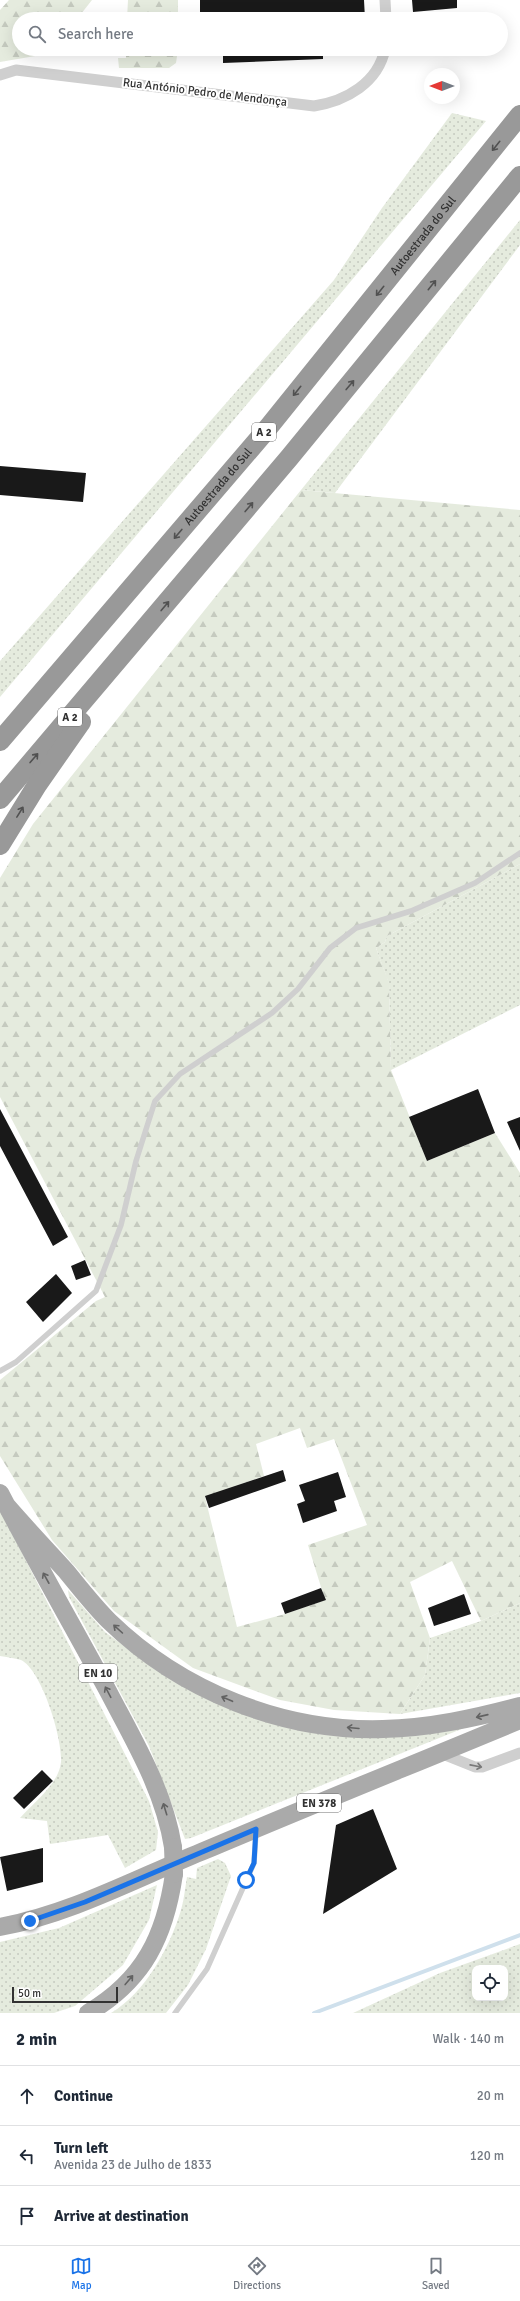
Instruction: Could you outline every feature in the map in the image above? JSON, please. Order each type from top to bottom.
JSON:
[{"type":"highway","name":"Autoestrada do Sul","points":[[0,741],[263,434],[520,115]]},
{"type":"highway","name":"A 2","points":[[0,799],[140,636],[396,330],[520,176]]},
{"type":"highway","points":[[0,846],[37,785],[140,636]]},
{"type":"main road","points":[[3,1500],[87,1597],[133,1642],[157,1661],[184,1677],[242,1705],[301,1722],[359,1729],[433,1725],[520,1706]]},
{"type":"main road","name":"EN 10","points":[[3,1500],[102,1681],[158,1789],[170,1824],[174,1874],[169,1905],[162,1929],[153,1950],[126,1984],[88,2013]]},
{"type":"main road","name":"EN 378","points":[[0,1927],[56,1912],[85,1902],[119,1886],[520,1720]]},
{"type":"main road","name":"EN 378","points":[[0,1917],[47,1908],[119,1886]]},
{"type":"street","points":[[385,0],[386,12]]},
{"type":"street","name":"Rua António Pedro de Mendonça","points":[[0,75],[16,70],[314,106],[341,100],[367,82],[377,68],[382,56]]},
{"type":"street","points":[[440,1753],[475,1767],[482,1767],[520,1753]]},
{"type":"lane","points":[[0,1371],[16,1362],[96,1291],[121,1225],[136,1161],[155,1101],[180,1074],[272,1012],[298,989],[330,948],[356,928],[411,911],[475,883],[520,852]]},
{"type":"lane","points":[[175,2013],[207,1969],[254,1863],[256,1829]]},
{"type":"green space","points":[[9,0],[92,0],[83,12],[12,12],[12,56],[35,56],[0,62],[0,10]]},
{"type":"green space","points":[[128,0],[178,0],[178,12],[127,12]]},
{"type":"green space","points":[[126,56],[177,56],[176,63],[169,68],[119,68],[118,58],[126,58]]},
{"type":"green space","points":[[452,113],[486,121],[0,697],[0,661],[334,280],[382,208]]},
{"type":"green space","points":[[520,220],[520,245],[335,493],[301,490]]},
{"type":"green space","points":[[301,490],[520,510],[520,864],[387,936],[385,942],[376,948],[389,983],[391,1070],[427,1161],[495,1133],[520,1173],[520,1603],[481,1621],[452,1561],[410,1582],[430,1638],[425,1675],[400,1714],[334,1710],[280,1700],[193,1668],[114,1611],[52,1540],[0,1456],[0,1380],[96,1301],[105,1297],[0,1097],[0,878],[33,824]],"holes":[[[300,1428],[307,1448],[334,1439],[367,1525],[308,1545],[325,1600],[285,1614],[237,1627],[205,1497],[264,1476],[256,1444]]]},
{"type":"green space","points":[[520,864],[520,1005],[391,1070],[389,984],[376,948],[385,942],[387,936]]},
{"type":"green space","points":[[0,1510],[149,1801],[158,1832],[156,1850],[125,1868],[108,1835],[50,1844],[47,1821],[20,1818],[45,1793],[56,1778],[61,1762],[61,1752],[59,1738],[50,1706],[36,1677],[29,1666],[21,1660],[0,1656]]},
{"type":"green space","points":[[68,1590],[105,1632],[139,1657],[290,1726],[464,1728],[191,1838],[185,1839],[149,1746],[69,1597]]},
{"type":"green space","points":[[520,1603],[520,1693],[400,1714],[425,1675],[430,1638],[481,1621]]},
{"type":"green space","points":[[218,1859],[225,1863],[231,1876],[206,1949],[188,1985],[166,2013],[111,2013],[135,1994],[155,1968],[163,1954],[181,1910],[187,1877],[196,1879],[197,1868]]},
{"type":"green space","points":[[157,1885],[149,1920],[123,1965],[75,2006],[54,2013],[0,2013],[0,1942],[59,1928]]},
{"type":"green space","points":[[520,1944],[520,2013],[353,2013],[440,1973]]},
{"type":"building","points":[[200,0],[364,0],[365,12],[200,12]]},
{"type":"building","points":[[412,0],[457,0],[457,8],[413,12]]},
{"type":"building","points":[[223,56],[323,56],[323,59],[223,63]]},
{"type":"building","points":[[0,466],[86,473],[83,502],[0,495]]},
{"type":"building","points":[[478,1089],[495,1133],[427,1161],[409,1117]]},
{"type":"building","points":[[0,1109],[68,1237],[53,1246],[0,1146]]},
{"type":"building","points":[[520,1117],[520,1151],[507,1122]]},
{"type":"building","points":[[85,1260],[91,1275],[76,1280],[71,1266]]},
{"type":"building","points":[[56,1274],[72,1293],[43,1322],[26,1302]]},
{"type":"building","points":[[283,1470],[286,1481],[209,1508],[205,1496]]},
{"type":"building","points":[[338,1472],[346,1497],[334,1501],[337,1511],[303,1523],[297,1504],[305,1501],[299,1485]]},
{"type":"building","points":[[321,1588],[326,1600],[285,1614],[281,1603]]},
{"type":"building","points":[[464,1594],[471,1614],[434,1626],[428,1608]]},
{"type":"building","points":[[42,1770],[53,1781],[24,1809],[13,1798]]},
{"type":"building","points":[[373,1809],[397,1869],[323,1914],[336,1825]]},
{"type":"building","points":[[43,1848],[43,1882],[7,1891],[0,1857]]},
{"type":"waterway","points":[[314,2013],[520,1935]]},
{"type":"route","points":[[30,1921],[85,1902],[119,1886],[256,1829],[254,1863],[246,1880]]}]
